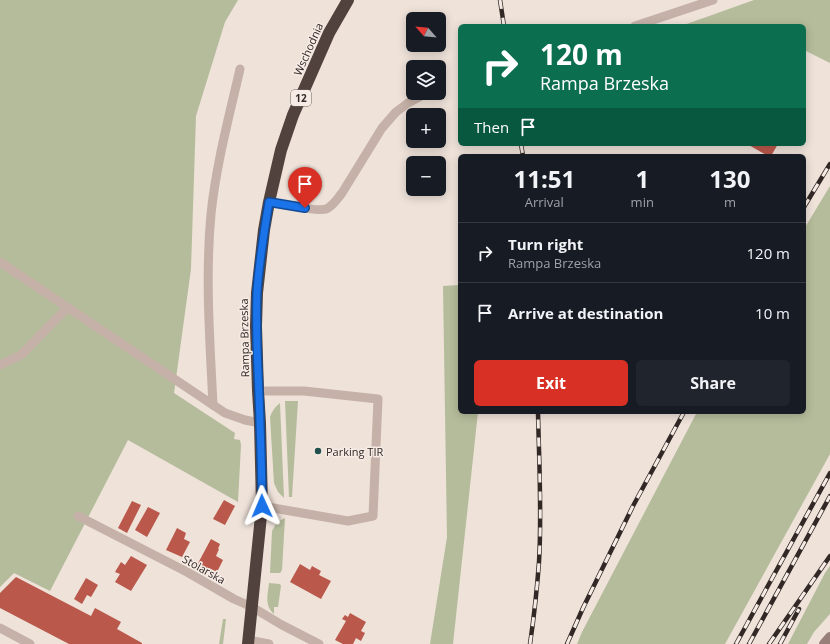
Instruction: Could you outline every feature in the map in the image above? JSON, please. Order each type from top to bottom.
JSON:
[{"type":"highway","name":"Wschodnia","points":[[269,202],[282,150],[293,115],[329,33],[348,0]]},
{"type":"highway","name":"Rampa Brzeska","points":[[249,642],[262,506],[256,326],[257,293],[264,230],[269,202]]},
{"type":"main road","points":[[824,644],[830,637]]},
{"type":"lane","points":[[641,24],[713,0]]},
{"type":"lane","points":[[213,405],[208,265],[212,214],[219,162],[240,69]]},
{"type":"lane","points":[[269,202],[317,210],[326,209],[334,204],[382,128],[396,112],[414,100]]},
{"type":"lane","points":[[0,262],[225,413],[246,420],[260,422]]},
{"type":"lane","points":[[0,365],[21,355],[67,308]]},
{"type":"lane","points":[[258,391],[304,390],[378,399],[374,516],[348,521],[262,506]]},
{"type":"lane","name":"Stolarska","points":[[78,516],[187,572],[319,644]]},
{"type":"lane","points":[[0,628],[30,644]]},
{"type":"lane","points":[[249,642],[269,644]]},
{"type":"green space","points":[[0,0],[238,0],[225,22],[196,116],[191,269],[174,393],[235,433],[234,439],[240,440],[238,502],[128,440],[50,591],[14,573],[0,587]]},
{"type":"green space","points":[[754,0],[830,0],[830,63],[806,51],[806,24],[687,24]]},
{"type":"green space","points":[[830,186],[830,454],[725,644],[577,644],[696,414],[806,414],[806,226]]},
{"type":"green space","points":[[458,285],[458,414],[478,414],[453,644],[430,644],[447,537],[443,286]]},
{"type":"green space","points":[[285,401],[298,401],[292,497],[289,497]]},
{"type":"green space","points":[[280,403],[284,498],[278,492],[274,483],[270,417],[274,409]]},
{"type":"green space","points":[[285,518],[282,570],[280,573],[270,573],[272,531],[277,522]]},
{"type":"green space","points":[[830,566],[830,614],[814,632],[807,644],[788,644],[825,573]]},
{"type":"green space","points":[[269,583],[280,584],[281,586],[278,607],[274,607],[274,614],[268,603]]},
{"type":"green space","points":[[223,619],[226,619],[223,644],[219,644]]},
{"type":"building","points":[[750,146],[777,146],[772,154],[764,154]]},
{"type":"building","points":[[224,500],[235,506],[225,525],[213,519]]},
{"type":"building","points":[[132,501],[141,505],[127,533],[118,528]]},
{"type":"building","points":[[148,507],[160,513],[147,537],[135,530]]},
{"type":"building","points":[[177,528],[186,533],[184,539],[190,542],[182,557],[166,550]]},
{"type":"building","points":[[211,539],[220,544],[216,556],[223,560],[217,572],[209,568],[206,573],[196,567]]},
{"type":"building","points":[[131,556],[147,565],[131,591],[115,582],[120,574],[115,572],[121,562],[125,565]]},
{"type":"building","points":[[300,564],[310,570],[312,566],[321,571],[319,575],[331,581],[321,599],[290,582]]},
{"type":"building","points":[[16,577],[91,616],[95,608],[121,622],[117,629],[142,644],[69,644],[0,608],[0,593]]},
{"type":"building","points":[[86,578],[98,585],[91,597],[87,595],[82,604],[74,599]]},
{"type":"building","points":[[350,613],[366,622],[361,631],[365,633],[361,641],[356,638],[353,644],[343,644],[335,640],[346,621],[342,619],[345,615],[348,617]]},
{"type":"railway","points":[[500,0],[504,24]]},
{"type":"railway","points":[[521,146],[523,154]]},
{"type":"railway","points":[[806,204],[830,164]]},
{"type":"railway","points":[[530,644],[540,543],[538,414]]},
{"type":"railway","points":[[567,644],[633,506],[683,414]]},
{"type":"railway","points":[[736,644],[830,473]]},
{"type":"railway","points":[[749,644],[830,496]]},
{"type":"railway","points":[[769,644],[830,556]]},
{"type":"railway","points":[[780,644],[799,609]]},
{"type":"place","name":"Parking TIR","points":[[318,451]]},
{"type":"route","points":[[262,506],[256,326],[257,293],[264,230],[269,202],[305,208]]}]
